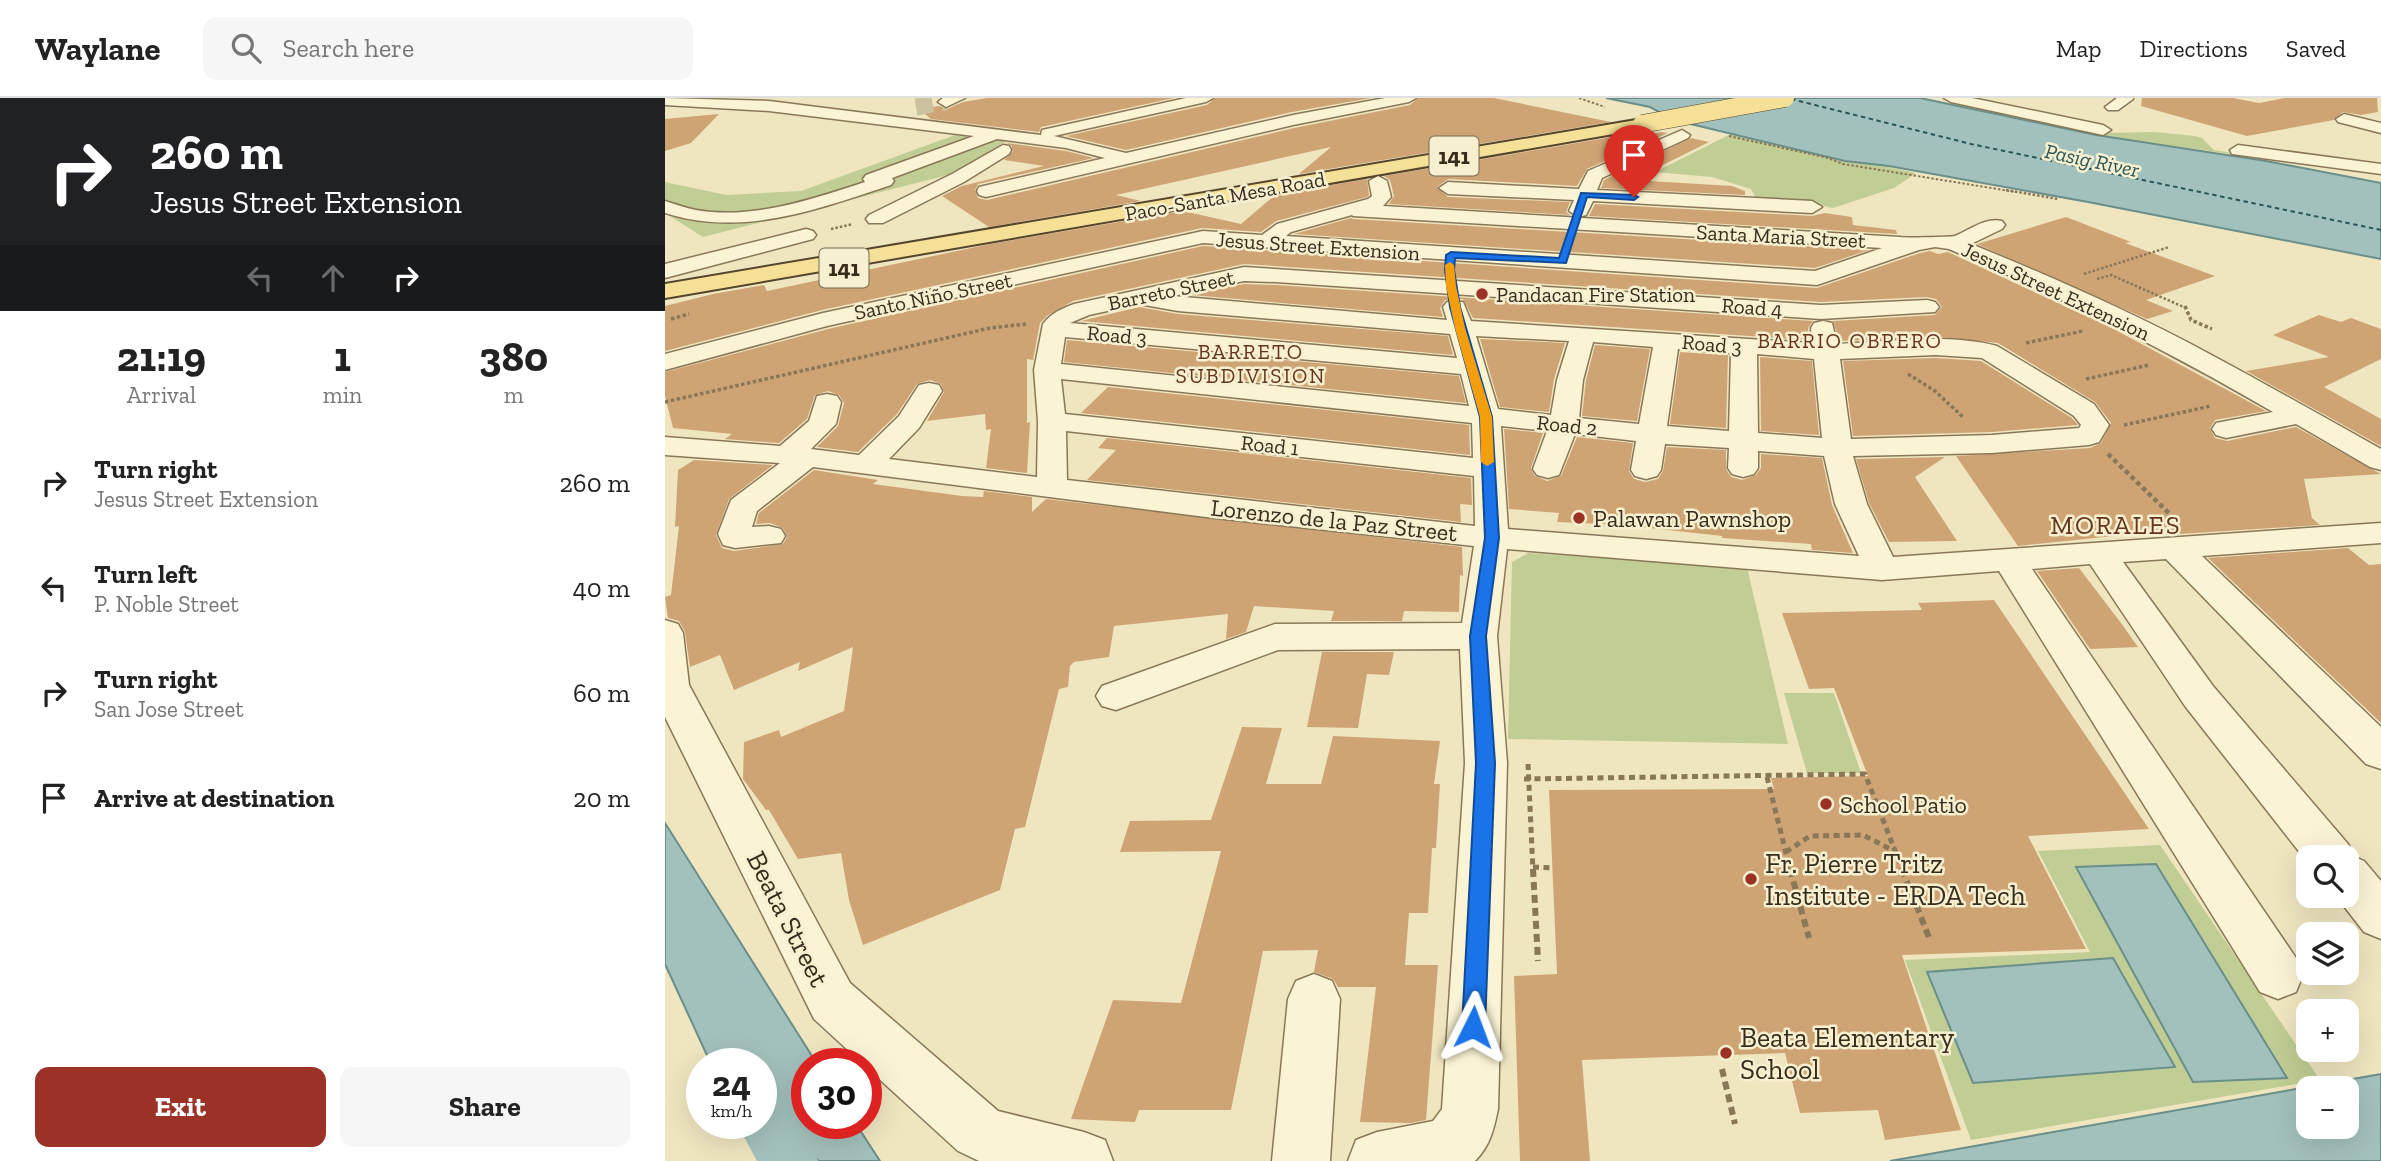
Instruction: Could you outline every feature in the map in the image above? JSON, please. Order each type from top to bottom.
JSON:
[{"type":"main road","name":"Paco-Santa Mesa Road","points":[[665,300],[1785,98]]},
{"type":"main road","name":"Paco-Santa Mesa Road","points":[[665,291],[1270,193]]},
{"type":"street","points":[[671,101],[695,98]]},
{"type":"street","points":[[876,219],[958,178],[1026,139],[1206,98]]},
{"type":"street","points":[[986,191],[1300,118],[1409,98]]},
{"type":"street","points":[[1951,98],[2103,130]]},
{"type":"street","points":[[671,101],[834,107],[866,103],[908,107]]},
{"type":"street","points":[[2024,113],[2048,103]]},
{"type":"street","points":[[804,104],[987,134],[1078,145],[1123,158]]},
{"type":"street","points":[[2344,119],[2381,128]]},
{"type":"street","points":[[665,195],[692,200],[731,202],[779,200],[817,193],[987,134]]},
{"type":"street","points":[[665,208],[698,217],[755,216],[850,193],[885,181],[872,179],[987,134]]},
{"type":"street","points":[[1569,242],[1584,195],[1594,175],[1682,135]]},
{"type":"street","points":[[2238,150],[2381,169]]},
{"type":"street","points":[[1266,241],[1284,228],[1380,200],[1383,192],[1378,181]]},
{"type":"street","points":[[1448,188],[1812,207]]},
{"type":"street","name":"Santa Maria Street","points":[[1353,210],[1569,242],[1915,244]]},
{"type":"street","points":[[1167,219],[1203,237]]},
{"type":"street","points":[[1954,244],[1995,225]]},
{"type":"street","points":[[665,271],[806,235]]},
{"type":"street","name":"Jesus Street Extension","points":[[1203,237],[1304,245],[1451,271],[1569,242],[1817,278],[1915,244],[1935,241],[1954,244],[2049,284],[2193,355],[2381,461]]},
{"type":"street","name":"Santo Niño Street","points":[[665,362],[823,320],[1203,237]]},
{"type":"street","points":[[1276,275],[1304,245]]},
{"type":"street","points":[[1377,1161],[1448,1147],[1465,1130],[1470,1109],[1486,763],[1478,636],[1492,538],[1486,417],[1460,328],[1451,271]]},
{"type":"street","name":"Barreto Street","points":[[1055,326],[1063,317],[1082,309],[1244,274],[1451,271]]},
{"type":"street","name":"Road 4","points":[[1451,271],[1821,312],[1927,307]]},
{"type":"street","points":[[1817,278],[1836,448],[1851,504],[1882,569]]},
{"type":"street","points":[[1140,297],[1178,304],[1460,328]]},
{"type":"street","points":[[1052,486],[1052,421],[1047,370],[1055,326]]},
{"type":"street","name":"Road 3","points":[[1055,326],[1471,367]]},
{"type":"street","name":"Road 3","points":[[1460,328],[1825,352],[1937,347],[1988,351],[2084,410],[2092,431]]},
{"type":"street","points":[[1548,469],[1564,425],[1570,380],[1583,334]]},
{"type":"street","points":[[1646,470],[1667,340]]},
{"type":"street","points":[[1744,346],[1744,455]]},
{"type":"street","name":"Road 2","points":[[1047,370],[1653,434],[1744,455],[1836,448],[1992,444],[2092,431]]},
{"type":"street","points":[[866,465],[909,422],[929,391]]},
{"type":"street","points":[[769,536],[735,538],[742,507],[797,457],[822,424],[827,402]]},
{"type":"street","points":[[2226,429],[2301,415]]},
{"type":"street","name":"Road 1","points":[[1052,421],[1487,469]]},
{"type":"street","name":"Lorenzo de la Paz Street","points":[[665,446],[797,457],[1052,486],[1206,507],[1492,538],[1882,569],[2381,533]]},
{"type":"street","points":[[2190,548],[2381,753]]},
{"type":"street","points":[[2101,555],[2199,696],[2321,845]]},
{"type":"street","points":[[2009,560],[2278,975]]},
{"type":"street","name":"Beata Street","points":[[665,633],[669,685],[832,1000],[978,1131],[998,1140],[1084,1161]]},
{"type":"street","points":[[1116,696],[1263,639],[1275,637],[1478,636]]},
{"type":"street","points":[[2359,889],[2381,916]]},
{"type":"street","points":[[1301,1161],[1314,999]]},
{"type":"path","points":[[1725,135],[1828,158],[1843,164],[1887,169],[2058,199]]},
{"type":"path","points":[[806,235],[876,219]]},
{"type":"path","points":[[2049,284],[2169,247]]},
{"type":"path","points":[[2111,275],[2186,307],[2191,320],[2212,329]]},
{"type":"path","points":[[1988,351],[2126,322]]},
{"type":"path","points":[[665,402],[990,328],[1055,326]]},
{"type":"path","points":[[1871,351],[1935,391],[1992,444]]},
{"type":"path","points":[[2048,388],[2193,355]]},
{"type":"path","points":[[2092,431],[2130,425],[2263,394]]},
{"type":"path","points":[[2092,431],[2190,548]]},
{"type":"path","points":[[1528,764],[1538,961]]},
{"type":"path","points":[[1529,779],[1865,774],[1930,940]]},
{"type":"path","points":[[1767,777],[1809,938]]},
{"type":"path","points":[[1786,852],[1810,836],[1863,835],[1895,849]]},
{"type":"path","points":[[1533,867],[1552,868]]},
{"type":"path","points":[[1722,1069],[1735,1124]]},
{"type":"green space","points":[[1920,98],[2102,133],[2154,132],[2195,136],[2202,138],[2214,150],[2274,160],[2096,135]]},
{"type":"green space","points":[[1731,134],[1916,173],[1894,188],[1833,208],[1816,204],[1758,202],[1751,189],[1712,177],[1655,172]]},
{"type":"green space","points":[[955,135],[1006,141],[956,173],[703,237],[665,213],[665,182],[726,195],[801,191]]},
{"type":"green space","points":[[1528,553],[1747,567],[1788,744],[1508,739],[1512,562]]},
{"type":"green space","points":[[1784,693],[1834,693],[1861,773],[1807,773]]},
{"type":"green space","points":[[2160,845],[2296,1045],[2296,1062],[2308,1062],[2317,1076],[2296,1076],[2296,1084],[1971,1140],[1905,960],[2090,952],[2038,851]]},
{"type":"water","name":"Pasig River","points":[[1606,98],[1920,98],[2096,135],[2266,161],[2381,183],[2381,259],[2088,202],[1889,166],[1845,161],[1674,120],[1650,107]]},
{"type":"water","points":[[665,823],[807,1048],[791,1048],[791,1139],[866,1139],[880,1161],[819,1161],[804,1149],[767,1139],[777,1139],[777,1048],[704,1048],[665,964]]},
{"type":"water","points":[[2156,864],[2287,1078],[2193,1082],[2076,867]]},
{"type":"water","points":[[2113,958],[2175,1067],[1973,1083],[1927,972]]},
{"type":"water","points":[[2381,1074],[2381,1161],[1890,1161],[2296,1089],[2296,1139],[2359,1139],[2359,1078]]},
{"type":"building","points":[[987,98],[1174,98],[1041,127],[1039,132],[931,119],[919,109],[939,106],[947,109],[963,102]]},
{"type":"building","points":[[1215,98],[1371,98],[1292,112],[1126,150],[1066,136],[1207,105]]},
{"type":"building","points":[[1418,98],[1494,98],[1611,122],[1299,174],[1331,147],[1116,195],[1141,201],[989,227],[942,196],[962,186],[1044,166],[1004,160],[1013,151],[1011,145],[1006,143],[1066,151],[1094,158],[978,184],[975,190],[978,198],[987,200],[1294,128],[1410,105]]},
{"type":"building","points":[[2142,98],[2233,98],[2259,103],[2285,98],[2377,98],[2378,112],[2361,115],[2343,112],[2334,120],[2247,136],[2141,106]]},
{"type":"building","points":[[719,114],[691,143],[665,151],[665,119]]},
{"type":"building","points":[[1635,133],[1643,135],[1668,133],[1587,169],[1577,186],[1448,179],[1437,187],[1448,197],[1570,202],[1566,212],[1570,215],[1389,204],[1394,196],[1390,180],[1384,176]]},
{"type":"building","points":[[1691,138],[1709,142],[1633,180],[1732,186],[1745,191],[1745,195],[1601,188],[1604,180]]},
{"type":"building","points":[[1367,179],[1367,197],[1276,221],[1261,232],[1202,228],[822,310],[665,351],[665,306],[713,294],[764,285],[767,291],[990,244],[1183,211],[1241,224],[1275,195]]},
{"type":"building","points":[[1595,204],[1812,216],[1825,213],[1852,217],[1853,225],[1896,230],[1897,234],[1589,216]]},
{"type":"building","points":[[2066,217],[2131,242],[2125,243],[2215,276],[2146,300],[2173,311],[2147,319],[1977,244]]},
{"type":"building","points":[[1351,218],[1869,250],[1815,268],[1294,234]]},
{"type":"building","points":[[1203,246],[1817,288],[1920,253],[1948,252],[2112,328],[2266,411],[2215,420],[2210,428],[2215,438],[2227,441],[2296,427],[2381,474],[2304,479],[2312,518],[2320,525],[2180,534],[2175,530],[2018,546],[1956,456],[2090,448],[2101,443],[2111,423],[2095,402],[1998,343],[1938,337],[1839,341],[1833,321],[1935,315],[1942,307],[1936,299],[1927,297],[1821,302],[1244,264],[1073,301],[1048,315],[1040,323],[1033,360],[1027,359],[1027,423],[1030,422],[1027,473],[986,468],[991,429],[986,430],[985,414],[927,421],[944,392],[941,384],[930,380],[917,384],[897,414],[858,452],[817,447],[838,426],[844,403],[839,395],[828,391],[815,395],[807,419],[779,443],[725,439],[732,434],[673,428],[665,396],[665,372],[828,329]]},
{"type":"building","points":[[1244,284],[1813,321],[1808,328],[1809,340],[1473,318],[1463,299],[1445,300],[1440,308],[1443,317],[1191,295]]},
{"type":"building","points":[[1139,307],[1178,314],[1448,336],[1453,355],[1081,321]]},
{"type":"building","points":[[2319,315],[2341,322],[2351,318],[2381,329],[2381,359],[2324,387],[2381,419],[2381,446],[2246,371],[2329,357],[2273,335]]},
{"type":"building","points":[[1480,339],[1565,343],[1554,379],[1549,412],[1500,407]]},
{"type":"building","points":[[1067,340],[1459,376],[1466,403],[1064,362]]},
{"type":"building","points":[[1595,345],[1650,349],[1637,421],[1582,416],[1586,380]]},
{"type":"building","points":[[1680,352],[1728,355],[1726,428],[1670,424]]},
{"type":"building","points":[[1760,357],[1812,361],[1819,435],[1761,431]]},
{"type":"building","points":[[1936,358],[1981,361],[2072,418],[2078,425],[1992,432],[1853,436],[1843,361]]},
{"type":"building","points":[[1108,387],[1469,425],[1470,455],[1081,413]]},
{"type":"building","points":[[1504,429],[1543,433],[1531,468],[1535,476],[1547,481],[1561,476],[1577,437],[1633,443],[1629,471],[1634,479],[1645,482],[1658,479],[1663,471],[1667,447],[1726,450],[1726,469],[1731,477],[1742,480],[1756,475],[1761,468],[1761,454],[1822,458],[1832,505],[1853,553],[1812,550],[1811,544],[1722,538],[1622,525],[1557,522],[1559,513],[1509,509]]},
{"type":"building","points":[[1107,438],[1471,478],[1472,505],[1460,504],[1461,522],[1087,480],[1116,450],[1098,448]]},
{"type":"building","points":[[1945,457],[1915,477],[1957,541],[1889,542],[1869,503],[1856,459]]},
{"type":"building","points":[[694,460],[773,465],[729,499],[716,535],[722,548],[734,551],[783,544],[787,537],[783,528],[770,523],[756,524],[759,513],[814,470],[878,480],[873,484],[962,496],[983,497],[984,491],[1032,497],[1032,512],[1046,499],[1462,547],[1463,576],[1460,575],[1459,612],[1404,611],[1402,621],[1331,621],[1334,611],[1254,606],[1246,632],[1226,639],[1228,614],[1114,626],[1109,657],[1074,662],[1070,666],[1068,687],[1059,689],[1025,827],[1015,829],[1000,890],[863,945],[849,900],[841,853],[798,859],[769,810],[766,810],[743,779],[744,742],[779,730],[781,737],[844,711],[853,647],[798,671],[800,662],[734,690],[720,655],[690,667],[685,632],[679,621],[668,618],[665,597],[671,595],[679,526],[675,527],[678,470]]},
{"type":"building","points":[[2348,548],[2369,565],[2381,564],[2381,723],[2208,558]]},
{"type":"building","points":[[2079,568],[2138,647],[2090,649],[2037,571]]},
{"type":"building","points":[[1994,600],[2149,829],[2028,836],[2086,949],[1902,955],[1961,1130],[1885,1140],[1878,1110],[1800,1113],[1785,1053],[1582,1060],[1590,1161],[1520,1161],[1514,976],[1557,974],[1549,790],[1774,789],[1771,778],[1868,776],[1834,688],[1809,689],[1782,613],[1922,610],[1918,603]]},
{"type":"building","points":[[1322,652],[1394,652],[1389,675],[1367,674],[1358,728],[1307,727]]},
{"type":"building","points":[[1242,727],[1282,728],[1266,784],[1321,784],[1333,736],[1440,741],[1434,784],[1440,784],[1436,848],[1432,848],[1428,913],[1409,913],[1405,965],[1438,965],[1426,1120],[1411,1123],[1360,1122],[1376,987],[1338,987],[1333,979],[1314,972],[1318,950],[1263,951],[1231,1110],[1139,1110],[1135,1122],[1071,1119],[1113,1000],[1181,1003],[1221,851],[1120,852],[1130,821],[1211,820]]},
{"type":"waterway","points":[[776,1139],[789,1161]]},
{"type":"ferry route","points":[[1791,99],[1971,144],[2381,230]]},
{"type":"tunnel","points":[[916,107],[946,102]]},
{"type":"slow traffic","points":[[1450,265],[1451,286],[1460,328],[1486,417],[1487,462]]},
{"type":"place","name":"Pandacan Fire Station","points":[[1482,294]]},
{"type":"place","name":"Palawan Pawnshop","points":[[1579,518]]},
{"type":"place","name":"School Patio","points":[[1826,804]]},
{"type":"place","name":"Fr. Pierre Tritz Institute - ERDA Tech","points":[[1751,879]]},
{"type":"place","name":"Beata Elementary School","points":[[1726,1053]]},
{"type":"district","name":"BARRIO OBRERO","points":[[1850,340]]},
{"type":"district","name":"BARRETO SUBDIVISION","points":[[1251,363]]},
{"type":"district","name":"MORALES","points":[[2116,525]]},
{"type":"route","points":[[1473,1027],[1486,763],[1478,636],[1492,538],[1486,417],[1455,307],[1449,270],[1451,255],[1563,261],[1584,195],[1634,197]]}]
